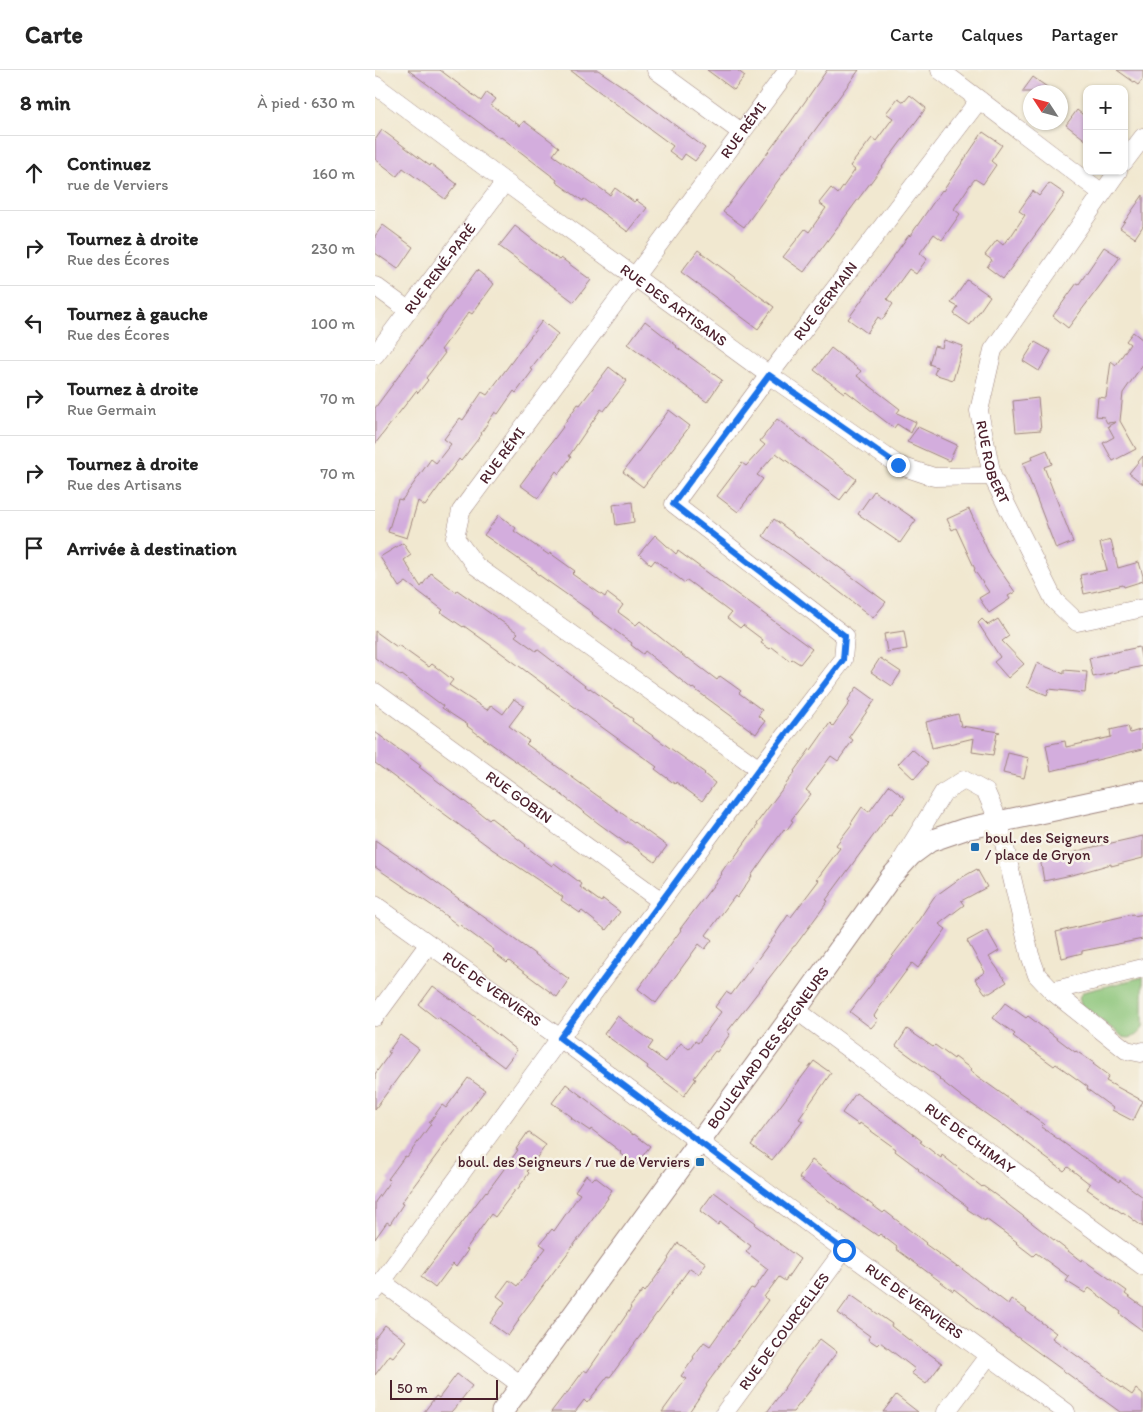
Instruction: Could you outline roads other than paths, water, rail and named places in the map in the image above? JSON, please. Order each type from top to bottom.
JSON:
[{"type":"street","points":[[656,70],[741,132]]},
{"type":"street","name":"RUE RÉMI","points":[[759,769],[476,566],[455,538],[461,512],[788,70]]},
{"type":"street","points":[[940,70],[1102,193]]},
{"type":"street","name":"RUE DES ARTISANS","points":[[375,85],[769,375],[898,465],[934,477],[992,476]]},
{"type":"street","name":"RUE GERMAIN","points":[[759,769],[843,660],[845,636],[673,504],[979,100]]},
{"type":"street","points":[[1128,157],[1143,137]]},
{"type":"street","name":"RUE ROBERT","points":[[1115,175],[993,350],[979,411],[992,476],[1054,600],[1077,622],[1143,608]]},
{"type":"street","name":"RUE RENÉ-PARÉ","points":[[375,355],[505,182]]},
{"type":"street","points":[[375,286],[408,310]]},
{"type":"street","name":"RUE GOBIN","points":[[375,692],[661,901]]},
{"type":"street","points":[[521,1385],[378,1287],[759,769]]},
{"type":"street","name":"BOULEVARD DES SEIGNEURS","points":[[502,1412],[891,877],[943,793],[964,780],[986,792],[999,822]]},
{"type":"street","name":"BOULEVARD DES SEIGNEURS","points":[[891,877],[911,854],[930,841],[965,829],[1143,791]]},
{"type":"street","points":[[999,822],[1030,955],[1037,975],[1052,991],[1126,1050],[1143,1052]]},
{"type":"street","name":"RUE DE VERVIERS","points":[[375,905],[560,1038],[844,1250],[1066,1412]]},
{"type":"street","points":[[375,1017],[429,945]]},
{"type":"street","points":[[1052,991],[1143,968]]},
{"type":"street","name":"RUE DE CHIMAY","points":[[796,1010],[1143,1266]]},
{"type":"street","name":"RUE DE COURCELLES","points":[[725,1412],[844,1250]]},
{"type":"street","points":[[947,1412],[989,1355]]},
{"type":"place","name":"boul. des Seigneurs / place de Gryon","points":[[975,847]]},
{"type":"place","name":"boul. des Seigneurs / rue de Verviers","points":[[700,1162]]}]
